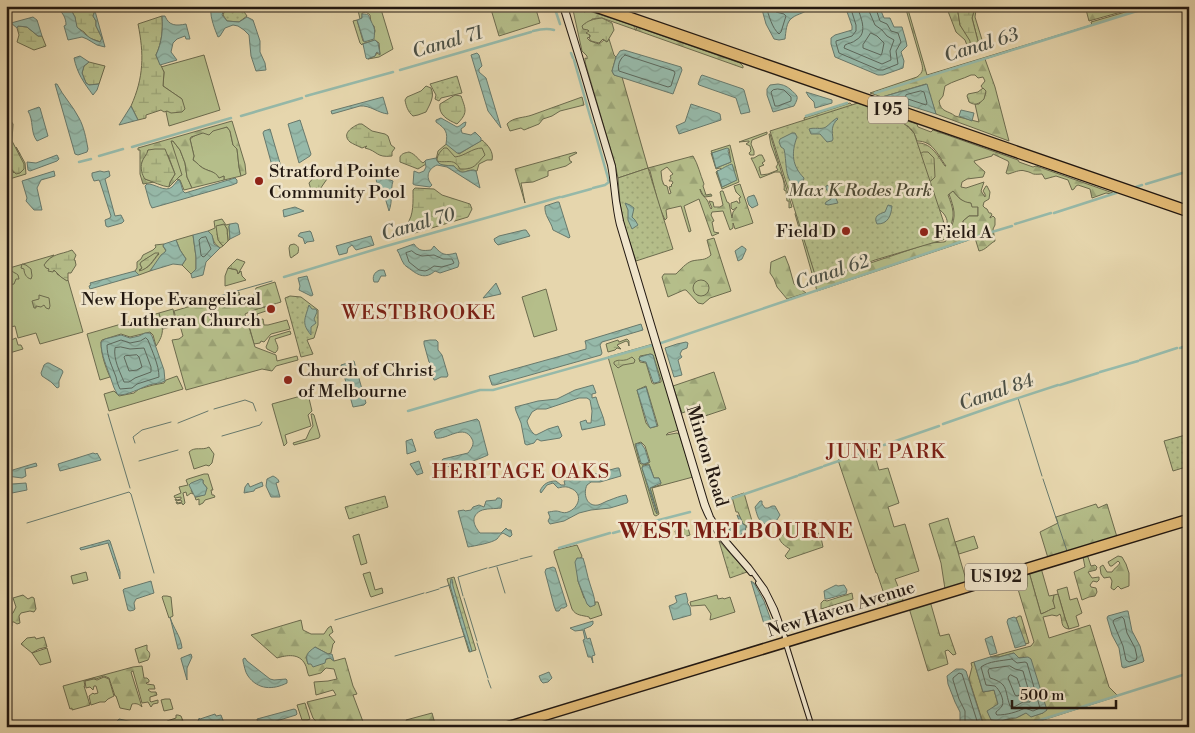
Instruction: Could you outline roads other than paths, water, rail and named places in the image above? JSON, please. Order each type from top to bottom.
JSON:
[{"type":"highway","name":"I 95","points":[[587,6],[1189,214]]},
{"type":"highway","name":"I 95","points":[[603,6],[1189,209]]},
{"type":"main road","name":"Minton Road","points":[[563,6],[610,165],[620,222],[703,505],[712,524],[727,545],[749,566],[775,609],[812,727]]},
{"type":"main road","name":"New Haven Avenue","points":[[1137,536],[1167,524],[1189,518]]},
{"type":"main road","points":[[1178,525],[1182,520]]},
{"type":"main road","name":"New Haven Avenue","points":[[613,695],[633,689],[636,686],[785,641],[968,589],[987,582],[988,579],[1189,522]]},
{"type":"main road","points":[[1163,530],[1167,524]]},
{"type":"main road","name":"New Haven Avenue","points":[[866,618],[874,613],[912,602],[981,583],[1003,579],[1079,553]]},
{"type":"main road","points":[[1024,572],[1028,567]]},
{"type":"main road","points":[[1003,579],[1008,573]]},
{"type":"main road","points":[[908,607],[912,602]]},
{"type":"main road","points":[[503,726],[585,700],[613,695]]},
{"type":"main road","points":[[513,727],[613,695]]},
{"type":"main road","points":[[581,706],[585,700]]},
{"type":"main road","points":[[568,710],[572,704]]},
{"type":"water","points":[[71,6],[77,27],[90,38],[100,42],[102,38],[93,16],[95,11],[105,47],[82,37],[68,40],[64,26],[66,25],[65,18],[58,9]]},
{"type":"water","points":[[220,6],[224,9],[222,15],[227,21],[239,22],[247,17],[253,20],[266,70],[256,71],[251,56],[249,35],[244,30],[233,25],[225,28],[218,37],[212,20],[211,10]]},
{"type":"water","points":[[761,6],[775,6],[780,9],[788,9],[795,6],[810,6],[806,11],[794,16],[790,20],[785,39],[779,40],[774,39],[766,24]]},
{"type":"water","points":[[845,6],[879,6],[884,18],[890,18],[894,27],[902,27],[907,46],[901,52],[904,61],[903,68],[878,75],[835,57],[831,38],[852,30]]},
{"type":"water","points":[[362,14],[368,15],[375,31],[374,39],[364,42],[357,20],[362,18]]},
{"type":"water","points":[[162,16],[165,16],[173,24],[186,24],[190,39],[186,39],[185,36],[177,39],[173,43],[171,52],[177,60],[160,65],[156,55],[162,36]]},
{"type":"water","points":[[33,17],[37,20],[42,36],[38,36],[27,27],[18,26],[17,28],[11,23]]},
{"type":"water","points":[[375,40],[378,43],[380,54],[377,52],[375,56],[367,59],[363,44]]},
{"type":"water","points":[[624,50],[681,67],[682,70],[673,94],[614,75],[612,71],[616,57],[620,51]]},
{"type":"water","points":[[477,53],[482,66],[479,72],[486,78],[501,128],[488,111],[471,55]]},
{"type":"water","points":[[80,56],[89,62],[84,66],[82,73],[86,83],[89,85],[99,84],[93,95],[77,68],[74,58]]},
{"type":"water","points":[[702,75],[743,89],[750,112],[741,114],[736,98],[699,85]]},
{"type":"water","points":[[55,84],[57,84],[81,121],[88,149],[87,152],[75,154]]},
{"type":"water","points":[[778,84],[790,89],[797,96],[797,100],[794,106],[773,112],[767,95],[767,89],[770,85]]},
{"type":"water","points":[[927,84],[936,114],[882,97]]},
{"type":"water","points":[[806,92],[832,100],[832,103],[815,108],[814,102]]},
{"type":"water","points":[[383,97],[388,114],[364,106],[332,114],[331,111]]},
{"type":"water","points":[[691,104],[720,114],[721,120],[679,134],[676,126],[685,122]]},
{"type":"water","points":[[131,106],[138,120],[119,125]]},
{"type":"water","points":[[39,107],[48,136],[37,141],[33,134],[28,111]]},
{"type":"water","points":[[961,110],[974,113],[972,121],[959,116]]},
{"type":"water","points":[[441,118],[457,127],[466,122],[465,126],[461,129],[462,133],[471,135],[475,132],[481,138],[481,141],[457,153],[446,144],[446,131],[436,122],[436,120]]},
{"type":"water","points":[[837,118],[832,128],[832,141],[827,142],[820,134],[811,134],[809,129],[824,128]]},
{"type":"water","points":[[300,120],[311,154],[299,163],[288,124]]},
{"type":"water","points":[[270,129],[282,170],[274,173],[263,133]]},
{"type":"water","points":[[795,133],[797,137],[793,154],[795,164],[804,178],[803,182],[794,186],[786,169],[784,149],[779,142],[780,139]]},
{"type":"water","points":[[729,149],[731,162],[716,168],[712,153]]},
{"type":"water","points":[[57,155],[59,159],[57,161],[30,171],[28,170],[27,162],[36,163]]},
{"type":"water","points":[[436,158],[439,163],[454,166],[461,172],[476,171],[480,188],[447,167],[437,165],[428,173],[432,185],[430,187],[413,184],[414,171],[419,173],[424,171],[426,167],[425,161]]},
{"type":"water","points":[[732,164],[737,180],[722,187],[717,171]]},
{"type":"water","points":[[54,171],[55,176],[41,180],[37,188],[42,210],[34,210],[26,201],[27,198],[22,181]]},
{"type":"water","points":[[109,171],[110,176],[105,179],[115,216],[121,215],[124,221],[108,227],[105,220],[111,216],[100,182],[99,180],[94,181],[92,176],[92,173]]},
{"type":"water","points":[[375,175],[393,181],[389,211],[383,191],[378,187]]},
{"type":"water","points":[[235,178],[237,183],[232,185],[152,208],[145,186],[150,184],[169,189],[178,180],[185,193]]},
{"type":"water","points":[[834,184],[834,194],[838,203],[828,205],[825,204],[832,197],[826,186]]},
{"type":"water","points":[[754,195],[758,205],[752,208],[747,199]]},
{"type":"water","points":[[559,202],[569,238],[553,230],[546,213],[545,206]]},
{"type":"water","points":[[625,203],[634,208],[632,217],[638,225],[632,229],[628,220],[628,210]]},
{"type":"water","points":[[888,205],[892,206],[888,219],[884,223],[877,224],[876,217],[885,212]]},
{"type":"water","points":[[295,207],[304,211],[284,217],[283,210]]},
{"type":"water","points":[[238,224],[240,234],[230,239],[229,226]]},
{"type":"water","points":[[524,230],[530,236],[498,245],[495,242],[494,239],[499,236]]},
{"type":"water","points":[[208,231],[212,235],[214,244],[220,248],[206,262],[203,275],[192,278],[191,274],[196,269],[193,235]]},
{"type":"water","points":[[310,231],[314,241],[305,244],[303,238],[298,236],[300,233]]},
{"type":"water","points":[[371,236],[374,245],[356,250],[352,245],[348,248],[347,253],[339,255],[336,246]]},
{"type":"water","points":[[176,240],[186,259],[182,265],[173,264],[150,271],[165,252],[164,244]]},
{"type":"water","points":[[414,244],[421,250],[431,250],[434,246],[444,254],[456,253],[459,263],[458,267],[440,273],[435,271],[426,276],[416,273],[404,265],[397,250]]},
{"type":"water","points":[[742,246],[746,250],[742,259],[738,261],[735,251]]},
{"type":"water","points":[[380,270],[384,270],[386,276],[381,276],[378,282],[374,282],[374,275]]},
{"type":"water","points":[[135,271],[139,275],[90,289],[90,283]]},
{"type":"water","points":[[307,276],[313,295],[311,296],[299,290],[298,278]]},
{"type":"water","points":[[496,283],[501,294],[483,298]]},
{"type":"water","points":[[309,305],[312,309],[316,309],[317,312],[314,319],[316,323],[311,327],[311,335],[305,324]]},
{"type":"water","points":[[641,324],[643,330],[602,342],[600,345],[601,355],[492,385],[489,376],[586,349],[585,341]]},
{"type":"water","points":[[150,333],[152,336],[164,370],[165,381],[130,393],[118,395],[104,361],[101,342],[105,339],[121,335],[130,338]]},
{"type":"water","points":[[424,341],[438,342],[438,350],[442,355],[447,377],[434,380],[432,365],[429,362],[424,344]]},
{"type":"water","points":[[688,343],[687,348],[682,350],[680,354],[682,357],[678,360],[682,375],[674,377],[665,348]]},
{"type":"water","points":[[650,354],[653,355],[659,382],[653,382],[646,362],[639,359]]},
{"type":"water","points":[[354,361],[366,403],[353,407],[341,365]]},
{"type":"water","points":[[47,363],[63,372],[59,381],[59,387],[57,388],[42,376],[41,373],[44,365]]},
{"type":"water","points":[[593,385],[596,393],[592,394],[592,398],[596,397],[605,425],[582,430],[580,422],[586,420],[587,423],[591,423],[592,411],[590,400],[579,398],[532,412],[527,421],[530,430],[536,435],[558,426],[562,436],[541,441],[537,439],[534,443],[525,444],[521,423],[515,407],[538,401],[557,399],[575,390]]},
{"type":"water","points":[[646,387],[657,426],[650,428],[637,390]]},
{"type":"water","points":[[477,419],[488,455],[459,465],[444,466],[443,459],[468,453],[473,441],[469,434],[465,432],[436,438],[434,432]]},
{"type":"water","points":[[412,439],[416,451],[407,454],[406,441]]},
{"type":"water","points":[[641,443],[649,462],[644,464],[641,463],[636,446],[636,444]]},
{"type":"water","points":[[97,453],[101,460],[60,471],[58,464]]},
{"type":"water","points":[[419,461],[423,473],[417,475],[410,464]]},
{"type":"water","points":[[36,463],[37,466],[25,469],[26,476],[22,478],[7,476],[6,472]]},
{"type":"water","points":[[649,465],[654,478],[659,478],[661,483],[650,488],[657,513],[642,468]]},
{"type":"water","points":[[619,468],[621,476],[600,482],[591,482],[587,485],[586,499],[591,504],[598,505],[626,495],[627,503],[579,513],[564,521],[550,524],[548,512],[556,511],[563,513],[572,510],[577,504],[578,497],[574,490],[567,487],[558,488],[553,483],[547,485],[541,493],[540,491],[544,485],[548,482],[556,481],[561,485],[565,485],[564,481]]},
{"type":"water","points":[[273,476],[279,481],[276,483],[280,497],[271,497],[266,486],[267,479]]},
{"type":"water","points":[[201,479],[207,488],[205,495],[195,497],[189,485]]},
{"type":"water","points":[[262,482],[263,486],[254,491],[244,493],[248,483],[250,487]]},
{"type":"water","points":[[26,483],[27,490],[12,493],[10,486],[12,484]]},
{"type":"water","points":[[497,498],[502,500],[501,508],[480,511],[475,516],[475,525],[480,533],[501,533],[506,528],[511,530],[512,535],[510,537],[503,533],[491,542],[468,547],[458,511],[471,510],[479,505],[484,507],[486,501],[496,500]]},
{"type":"water","points":[[762,501],[765,508],[775,506],[780,515],[775,523],[766,524],[760,521],[755,507]]},
{"type":"water","points":[[737,515],[746,526],[745,533],[741,534],[742,538],[736,540],[729,529],[736,527],[740,523]]},
{"type":"water","points":[[109,540],[120,572],[120,579],[108,543],[80,549]]},
{"type":"water","points":[[577,558],[583,558],[594,597],[595,605],[590,607],[578,581],[575,562]]},
{"type":"water","points":[[555,568],[567,606],[559,611],[556,611],[554,606],[545,572],[546,569]]},
{"type":"water","points":[[451,579],[472,651],[470,652],[450,585]]},
{"type":"water","points":[[151,581],[154,593],[136,599],[134,603],[135,609],[128,610],[123,590]]},
{"type":"water","points":[[751,581],[764,601],[772,623],[764,624]]},
{"type":"water","points":[[836,585],[844,585],[847,590],[846,594],[825,599],[824,591]]},
{"type":"water","points":[[686,593],[691,615],[673,620],[669,606],[677,602],[675,596]]},
{"type":"water","points":[[1128,611],[1132,631],[1140,646],[1144,661],[1124,668],[1122,667],[1119,648],[1112,635],[1107,618],[1108,616]]},
{"type":"water","points":[[170,617],[179,636],[182,648],[179,649],[178,649]]},
{"type":"water","points":[[1014,617],[1026,645],[1015,648],[1007,622],[1008,619]]},
{"type":"water","points":[[593,621],[591,626],[584,629],[587,639],[590,638],[595,655],[592,656],[593,663],[591,657],[588,657],[583,640],[585,639],[583,630],[575,631],[570,628]]},
{"type":"water","points":[[992,636],[997,653],[990,655],[985,639]]},
{"type":"water","points":[[315,647],[328,654],[332,654],[334,661],[330,658],[326,659],[325,663],[313,667],[311,664],[308,664],[307,654]]},
{"type":"water","points":[[1014,653],[1019,658],[1028,657],[1031,659],[1047,710],[1031,717],[1026,713],[1016,718],[1001,721],[991,720],[987,711],[998,704],[994,690],[983,692],[974,662]]},
{"type":"water","points":[[191,654],[192,657],[187,668],[187,680],[181,658]]},
{"type":"water","points":[[245,658],[270,679],[286,679],[287,683],[271,688],[256,684],[246,673],[243,661]]},
{"type":"water","points":[[956,669],[966,671],[982,721],[984,722],[982,727],[961,726],[960,712],[948,684],[947,676]]},
{"type":"water","points":[[549,672],[552,678],[548,682],[543,683],[539,676]]},
{"type":"water","points":[[296,710],[296,715],[260,726],[258,724],[257,719]]},
{"type":"water","points":[[215,714],[216,716],[221,715],[224,723],[212,727],[200,727],[199,718]]},
{"type":"water","points":[[119,719],[133,722],[139,727],[119,727],[117,721]]},
{"type":"waterway","points":[[554,6],[560,24]]},
{"type":"waterway","name":"Canal 63","points":[[875,93],[1153,6]]},
{"type":"waterway","name":"Canal 71","points":[[533,31],[554,30]]},
{"type":"waterway","name":"Canal 71","points":[[400,70],[531,32]]},
{"type":"waterway","points":[[571,53],[573,58]]},
{"type":"waterway","points":[[574,60],[592,123]]},
{"type":"waterway","name":"Canal 71","points":[[306,96],[393,72]]},
{"type":"waterway","name":"Canal 71","points":[[241,116],[302,98]]},
{"type":"waterway","name":"Canal 63","points":[[806,116],[847,103]]},
{"type":"waterway","name":"Canal 71","points":[[132,147],[231,118]]},
{"type":"waterway","points":[[593,125],[608,178]]},
{"type":"waterway","name":"Canal 71","points":[[99,156],[123,149]]},
{"type":"waterway","name":"Canal 71","points":[[79,162],[91,159]]},
{"type":"waterway","name":"Canal 62","points":[[1146,184],[1189,171]]},
{"type":"waterway","name":"Canal 70","points":[[593,188],[605,185],[609,182],[608,180]]},
{"type":"waterway","name":"Canal 62","points":[[1136,187],[1142,185]]},
{"type":"waterway","name":"Canal 70","points":[[562,197],[591,189]]},
{"type":"waterway","name":"Canal 62","points":[[1054,213],[1116,193]]},
{"type":"waterway","name":"Canal 70","points":[[284,277],[560,197]]},
{"type":"waterway","name":"Canal 62","points":[[1015,224],[1051,213]]},
{"type":"waterway","name":"Canal 62","points":[[661,343],[1012,226]]},
{"type":"waterway","points":[[198,302],[272,281]]},
{"type":"waterway","name":"Canal 62","points":[[408,411],[480,390],[493,390],[653,345]]},
{"type":"waterway","name":"Canal 84","points":[[1180,348],[1189,345]]},
{"type":"waterway","name":"Canal 84","points":[[1140,360],[1177,348]]},
{"type":"waterway","name":"Canal 84","points":[[1100,372],[1138,361]]},
{"type":"waterway","name":"Canal 84","points":[[1060,385],[1098,373]]},
{"type":"waterway","name":"Canal 84","points":[[943,424],[1058,385]]},
{"type":"waterway","points":[[1018,398],[1042,476]]},
{"type":"waterway","points":[[214,409],[245,400],[253,403],[256,411]]},
{"type":"waterway","points":[[178,423],[208,411]]},
{"type":"waterway","points":[[108,414],[130,488]]},
{"type":"waterway","points":[[135,443],[133,437],[142,430],[171,422]]},
{"type":"waterway","points":[[222,436],[260,425],[262,422]]},
{"type":"waterway","name":"Canal 84","points":[[884,445],[939,426]]},
{"type":"waterway","name":"Canal 84","points":[[824,466],[880,447]]},
{"type":"waterway","points":[[139,461],[178,450]]},
{"type":"waterway","name":"Canal 84","points":[[799,475],[822,467]]},
{"type":"waterway","name":"Canal 84","points":[[730,499],[797,476]]},
{"type":"waterway","points":[[1043,479],[1067,551]]},
{"type":"waterway","points":[[27,523],[129,492],[154,573]]},
{"type":"waterway","name":"Canal 84","points":[[655,521],[690,512]]},
{"type":"waterway","name":"Canal 84","points":[[633,527],[653,522]]},
{"type":"waterway","name":"Canal 84","points":[[613,533],[631,528]]},
{"type":"waterway","name":"Canal 84","points":[[559,548],[610,533]]},
{"type":"waterway","points":[[520,559],[532,556]]},
{"type":"waterway","points":[[489,568],[518,560]]},
{"type":"waterway","points":[[497,567],[505,593]]},
{"type":"waterway","points":[[463,596],[458,577],[487,568]]},
{"type":"waterway","points":[[440,588],[450,585]]},
{"type":"waterway","points":[[426,593],[439,589]]},
{"type":"waterway","points":[[335,620],[424,593]]},
{"type":"waterway","points":[[464,598],[477,641]]},
{"type":"waterway","points":[[395,656],[465,636]]},
{"type":"waterway","points":[[477,643],[488,678]]},
{"type":"waterway","points":[[1018,727],[1189,673]]},
{"type":"waterway","points":[[488,680],[491,688]]},
{"type":"place","name":"Stratford Pointe Community Pool","points":[[259,181]]},
{"type":"place","name":"Field D","points":[[846,231]]},
{"type":"place","name":"Field A","points":[[924,232]]},
{"type":"place","name":"New Hope Evangelical Lutheran Church","points":[[271,309]]},
{"type":"place","name":"Church of Christ of Melbourne","points":[[288,380]]},
{"type":"district","name":"WESTBROOKE","points":[[419,313]]},
{"type":"district","name":"JUNE PARK","points":[[886,452]]},
{"type":"district","name":"HERITAGE OAKS","points":[[521,472]]},
{"type":"district","name":"WEST MELBOURNE","points":[[736,531]]},
{"type":"park label","name":"Max K Rodes Park","points":[[860,190]]}]
